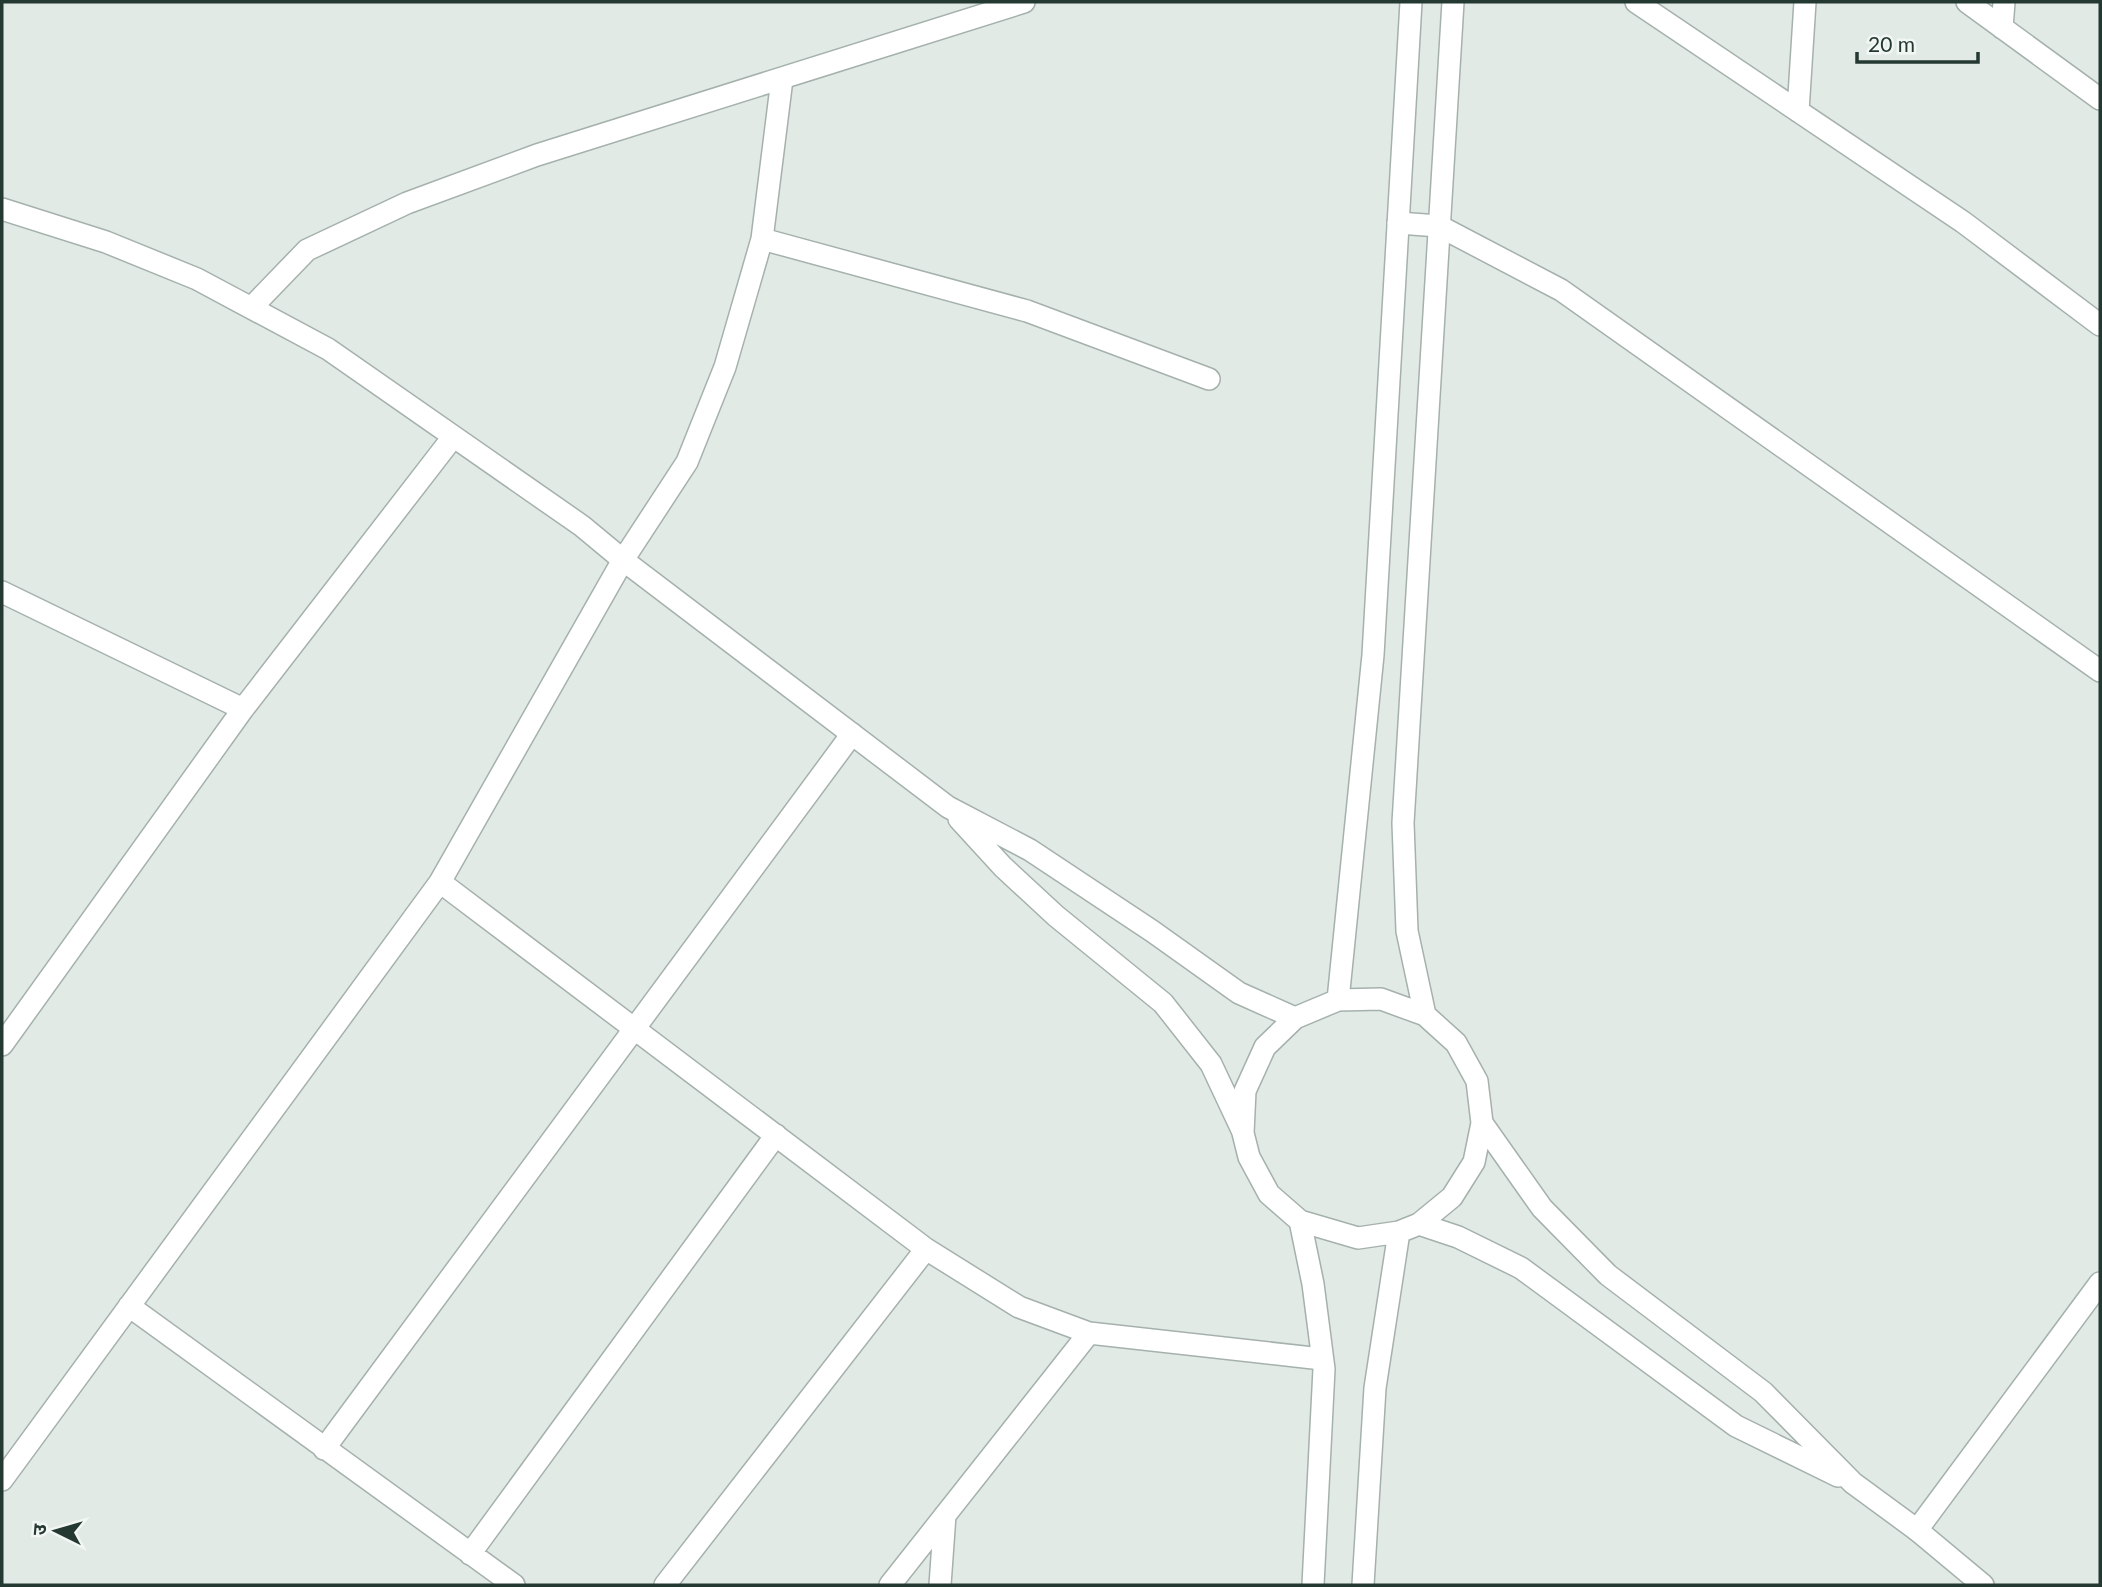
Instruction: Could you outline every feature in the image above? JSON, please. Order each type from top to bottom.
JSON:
[{"type":"street","points":[[252,307],[307,250],[407,203],[537,155],[1024,2]]},
{"type":"street","points":[[1338,1000],[1373,655],[1411,2]]},
{"type":"street","points":[[1425,1015],[1406,931],[1403,823],[1453,2]]},
{"type":"street","points":[[1636,2],[1963,222],[2100,326]]},
{"type":"street","points":[[1798,111],[1805,2]]},
{"type":"street","points":[[1967,2],[2100,99]]},
{"type":"street","points":[[2002,28],[2004,2]]},
{"type":"street","points":[[2,1480],[440,881],[623,560],[687,462],[725,368],[762,239],[782,79]]},
{"type":"street","points":[[2,209],[106,242],[197,279],[328,349],[582,526],[948,807],[1030,850],[1239,993],[1295,1018]]},
{"type":"street","points":[[1398,223],[1439,226],[1561,290],[2100,671]]},
{"type":"street","points":[[762,239],[1027,311],[1209,379]]},
{"type":"street","points":[[2,1045],[243,709],[453,437]]},
{"type":"street","points":[[2,592],[243,709]]},
{"type":"street","points":[[324,1449],[852,734]]},
{"type":"street","points":[[948,807],[1003,867],[1047,908],[1163,1003],[1211,1064],[1243,1133],[1249,1157],[1269,1194],[1300,1221],[1358,1238],[1399,1232],[1419,1224],[1452,1197],[1474,1162],[1482,1123],[1477,1081],[1456,1043],[1425,1015],[1381,999],[1338,1000],[1295,1018],[1265,1047],[1245,1091],[1243,1133]]},
{"type":"street","points":[[440,881],[926,1249],[1019,1307],[1089,1333],[1322,1359]]},
{"type":"street","points":[[1482,1123],[1542,1208],[1608,1275],[1763,1392],[1853,1483],[1917,1530],[1983,1585]]},
{"type":"street","points":[[470,1554],[776,1135]]},
{"type":"street","points":[[1300,1221],[1313,1284],[1324,1369],[1313,1585]]},
{"type":"street","points":[[1419,1224],[1458,1237],[1521,1268],[1736,1426],[1853,1483]]},
{"type":"street","points":[[1363,1585],[1375,1388],[1399,1232]]},
{"type":"street","points":[[665,1585],[926,1249]]},
{"type":"street","points":[[1917,1530],[2100,1283]]},
{"type":"street","points":[[129,1306],[514,1585]]},
{"type":"street","points":[[890,1585],[1089,1333]]},
{"type":"street","points":[[940,1585],[945,1515]]}]
